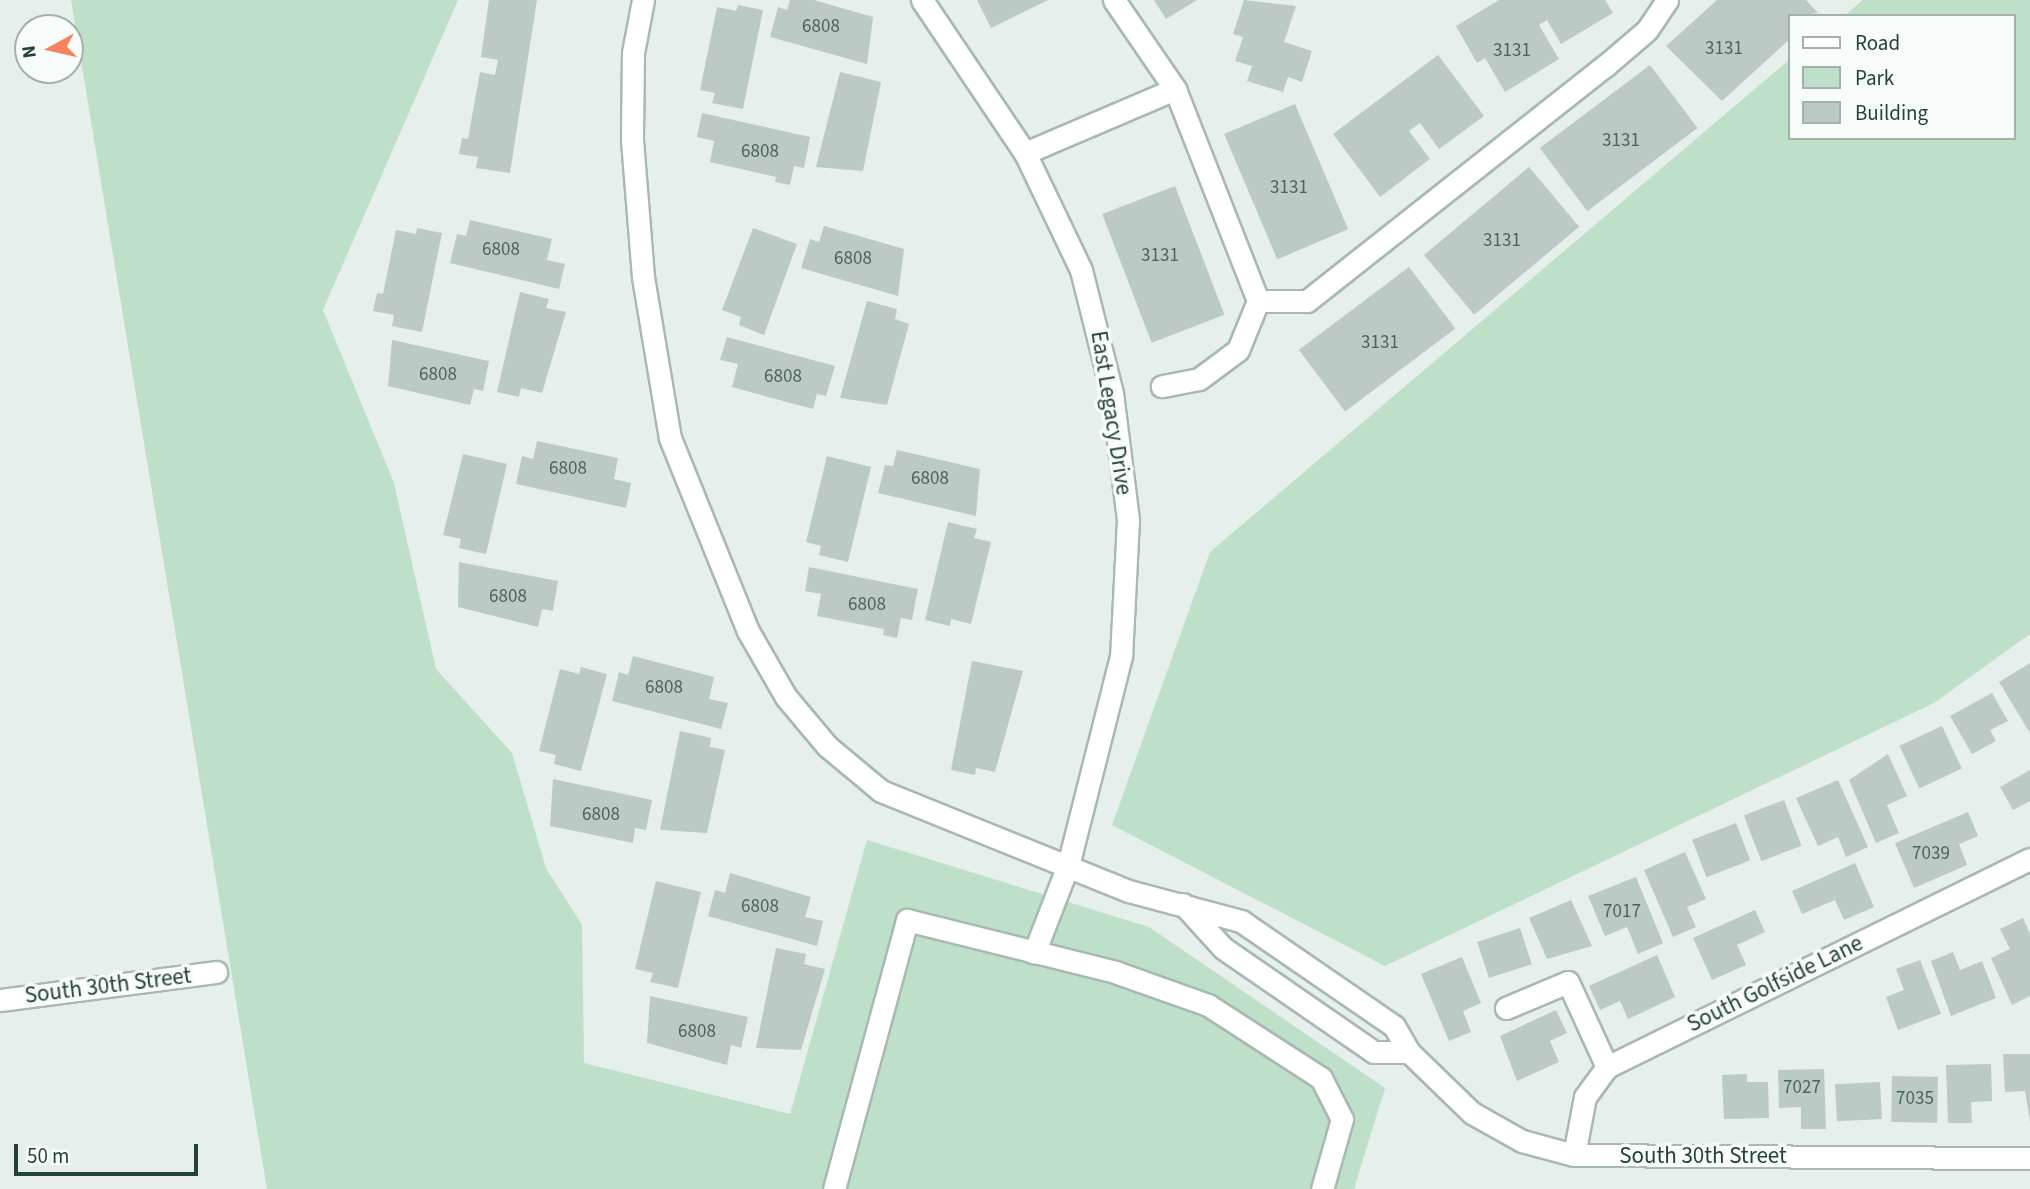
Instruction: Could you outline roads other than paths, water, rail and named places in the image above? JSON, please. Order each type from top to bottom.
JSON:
[{"type":"street","name":"South 30th Street","points":[[643,0],[633,53],[632,140],[643,277],[670,438],[748,631],[786,697],[827,746],[881,791],[1129,891],[1182,903],[1241,921],[1299,964],[1394,1026],[1409,1052],[1472,1113],[1522,1141],[1574,1155],[2030,1158]]},
{"type":"street","name":"East Legacy Drive","points":[[922,0],[1025,153],[1081,270],[1098,330],[1128,520],[1121,656],[1068,865],[1034,953]]},
{"type":"street","points":[[1114,0],[1175,89],[1258,301],[1238,350],[1199,379],[1162,386]]},
{"type":"street","points":[[1258,301],[1307,302],[1605,66],[1647,30],[1667,0]]},
{"type":"street","points":[[1025,153],[1175,89]]},
{"type":"street","name":"South Golfside Lane","points":[[1574,1155],[1585,1097],[1607,1067],[2030,859]]},
{"type":"street","points":[[1182,903],[1223,948],[1374,1052],[1409,1052]]},
{"type":"street","points":[[834,1189],[907,920],[1115,972],[1208,1005],[1321,1078],[1342,1119],[1322,1189]]},
{"type":"street","points":[[1283,991],[1299,964]]},
{"type":"street","name":"South 30th Street","points":[[0,1000],[216,972]]},
{"type":"street","points":[[1506,1008],[1568,982],[1607,1067]]}]
